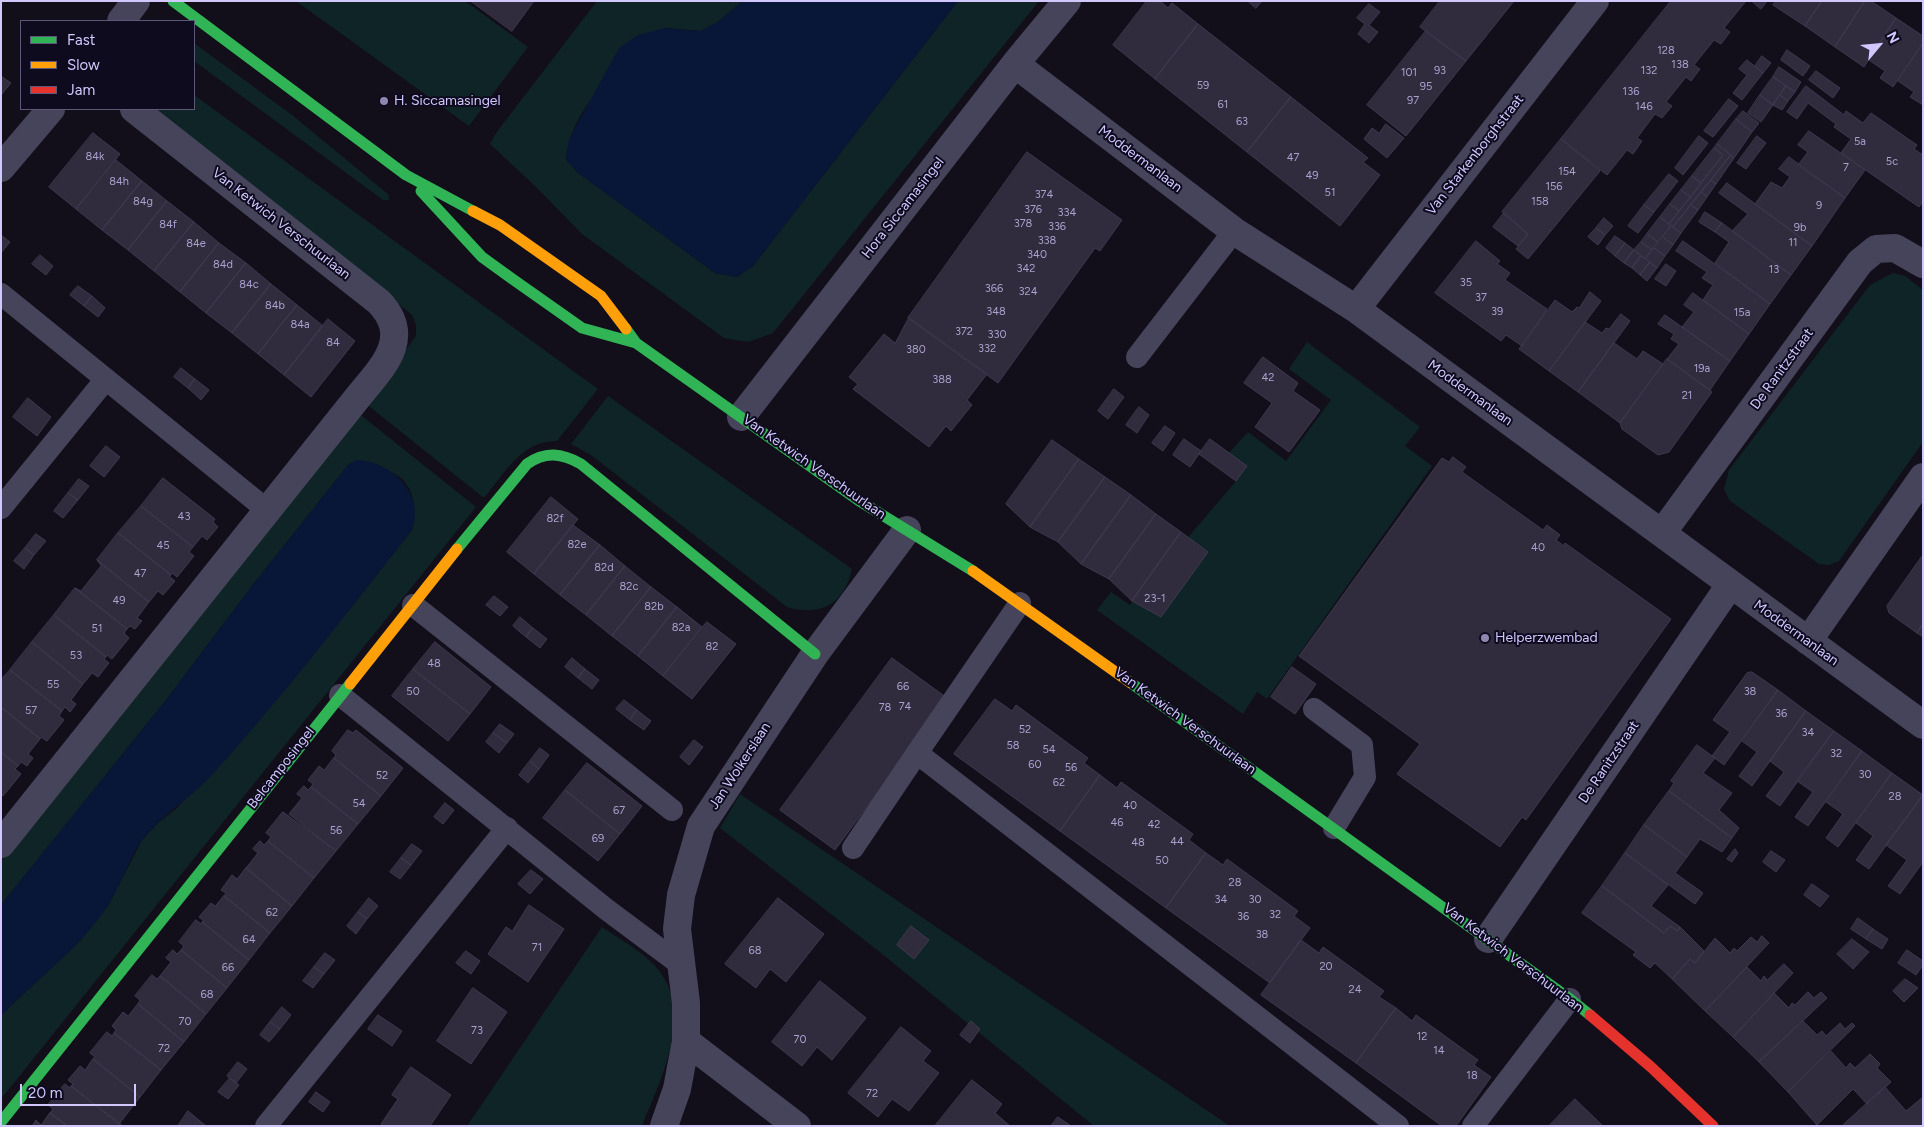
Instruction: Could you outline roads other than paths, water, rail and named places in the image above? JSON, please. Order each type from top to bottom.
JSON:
[{"type":"main road","name":"Van Ketwich Verschuurlaan","points":[[173,1],[406,176],[500,225],[601,296],[636,343],[858,500],[1020,602],[1488,939],[1570,999],[1651,1066],[1713,1126]]},
{"type":"main road","name":"Van Ketwich Verschuurlaan","points":[[406,176],[482,257],[582,328],[636,343]]},
{"type":"main road","name":"Belcamposingel","points":[[1,1122],[340,695],[528,463],[547,454],[559,453],[581,464],[815,654]]},
{"type":"street","points":[[122,20],[136,1]]},
{"type":"street","name":"Hora Siccamasingel","points":[[741,417],[1015,64],[1067,1]]},
{"type":"street","name":"Van Starkenborghstraat","points":[[1356,310],[1595,1]]},
{"type":"street","name":"Moddermanlaan","points":[[1015,64],[1234,231],[1356,310],[1923,725]]},
{"type":"street","points":[[1,168],[50,110]]},
{"type":"street","name":"Van Ketwich Verschuurlaan","points":[[135,110],[379,302],[389,313],[395,327],[395,342],[389,356],[267,510]]},
{"type":"street","name":"De Ranitzstraat","points":[[1662,533],[1860,262],[1876,249],[1896,248],[1923,264]]},
{"type":"street","points":[[1808,641],[1923,477]]},
{"type":"street","points":[[1,844],[267,510]]},
{"type":"street","name":"Jan Wolkerslaan","points":[[664,1126],[677,1089],[686,1041],[686,1003],[677,928],[681,895],[701,826],[815,654],[907,530]]},
{"type":"street","name":"De Ranitzstraat","points":[[1488,939],[1730,585]]},
{"type":"street","points":[[686,1041],[797,1126]]},
{"type":"lane","points":[[1137,357],[1234,231]]},
{"type":"lane","points":[[1,294],[267,510]]},
{"type":"lane","points":[[1,508],[106,379]]},
{"type":"lane","points":[[853,848],[1020,602]]},
{"type":"lane","points":[[413,605],[672,810]]},
{"type":"lane","points":[[340,695],[606,909],[681,966]]},
{"type":"lane","points":[[1314,709],[1362,745],[1365,777],[1334,828]]},
{"type":"lane","points":[[917,753],[1398,1126]]},
{"type":"lane","points":[[266,1126],[507,828]]},
{"type":"lane","points":[[1474,1126],[1570,999]]},
{"type":"water","points":[[743,1],[958,1],[753,266],[736,277],[715,273],[577,172],[566,159],[569,139],[619,48],[638,35],[665,28],[701,31],[718,22]]},
{"type":"water","points":[[357,460],[383,467],[403,482],[414,504],[415,517],[412,530],[314,655],[211,776],[158,823],[142,840],[132,856],[112,899],[96,923],[70,951],[1,1015],[1,905],[166,700],[255,582],[349,464]]},
{"type":"place","name":"H. Siccamasingel","points":[[384,101]]},
{"type":"place","name":"Helperzwembad","points":[[1485,638]]}]
